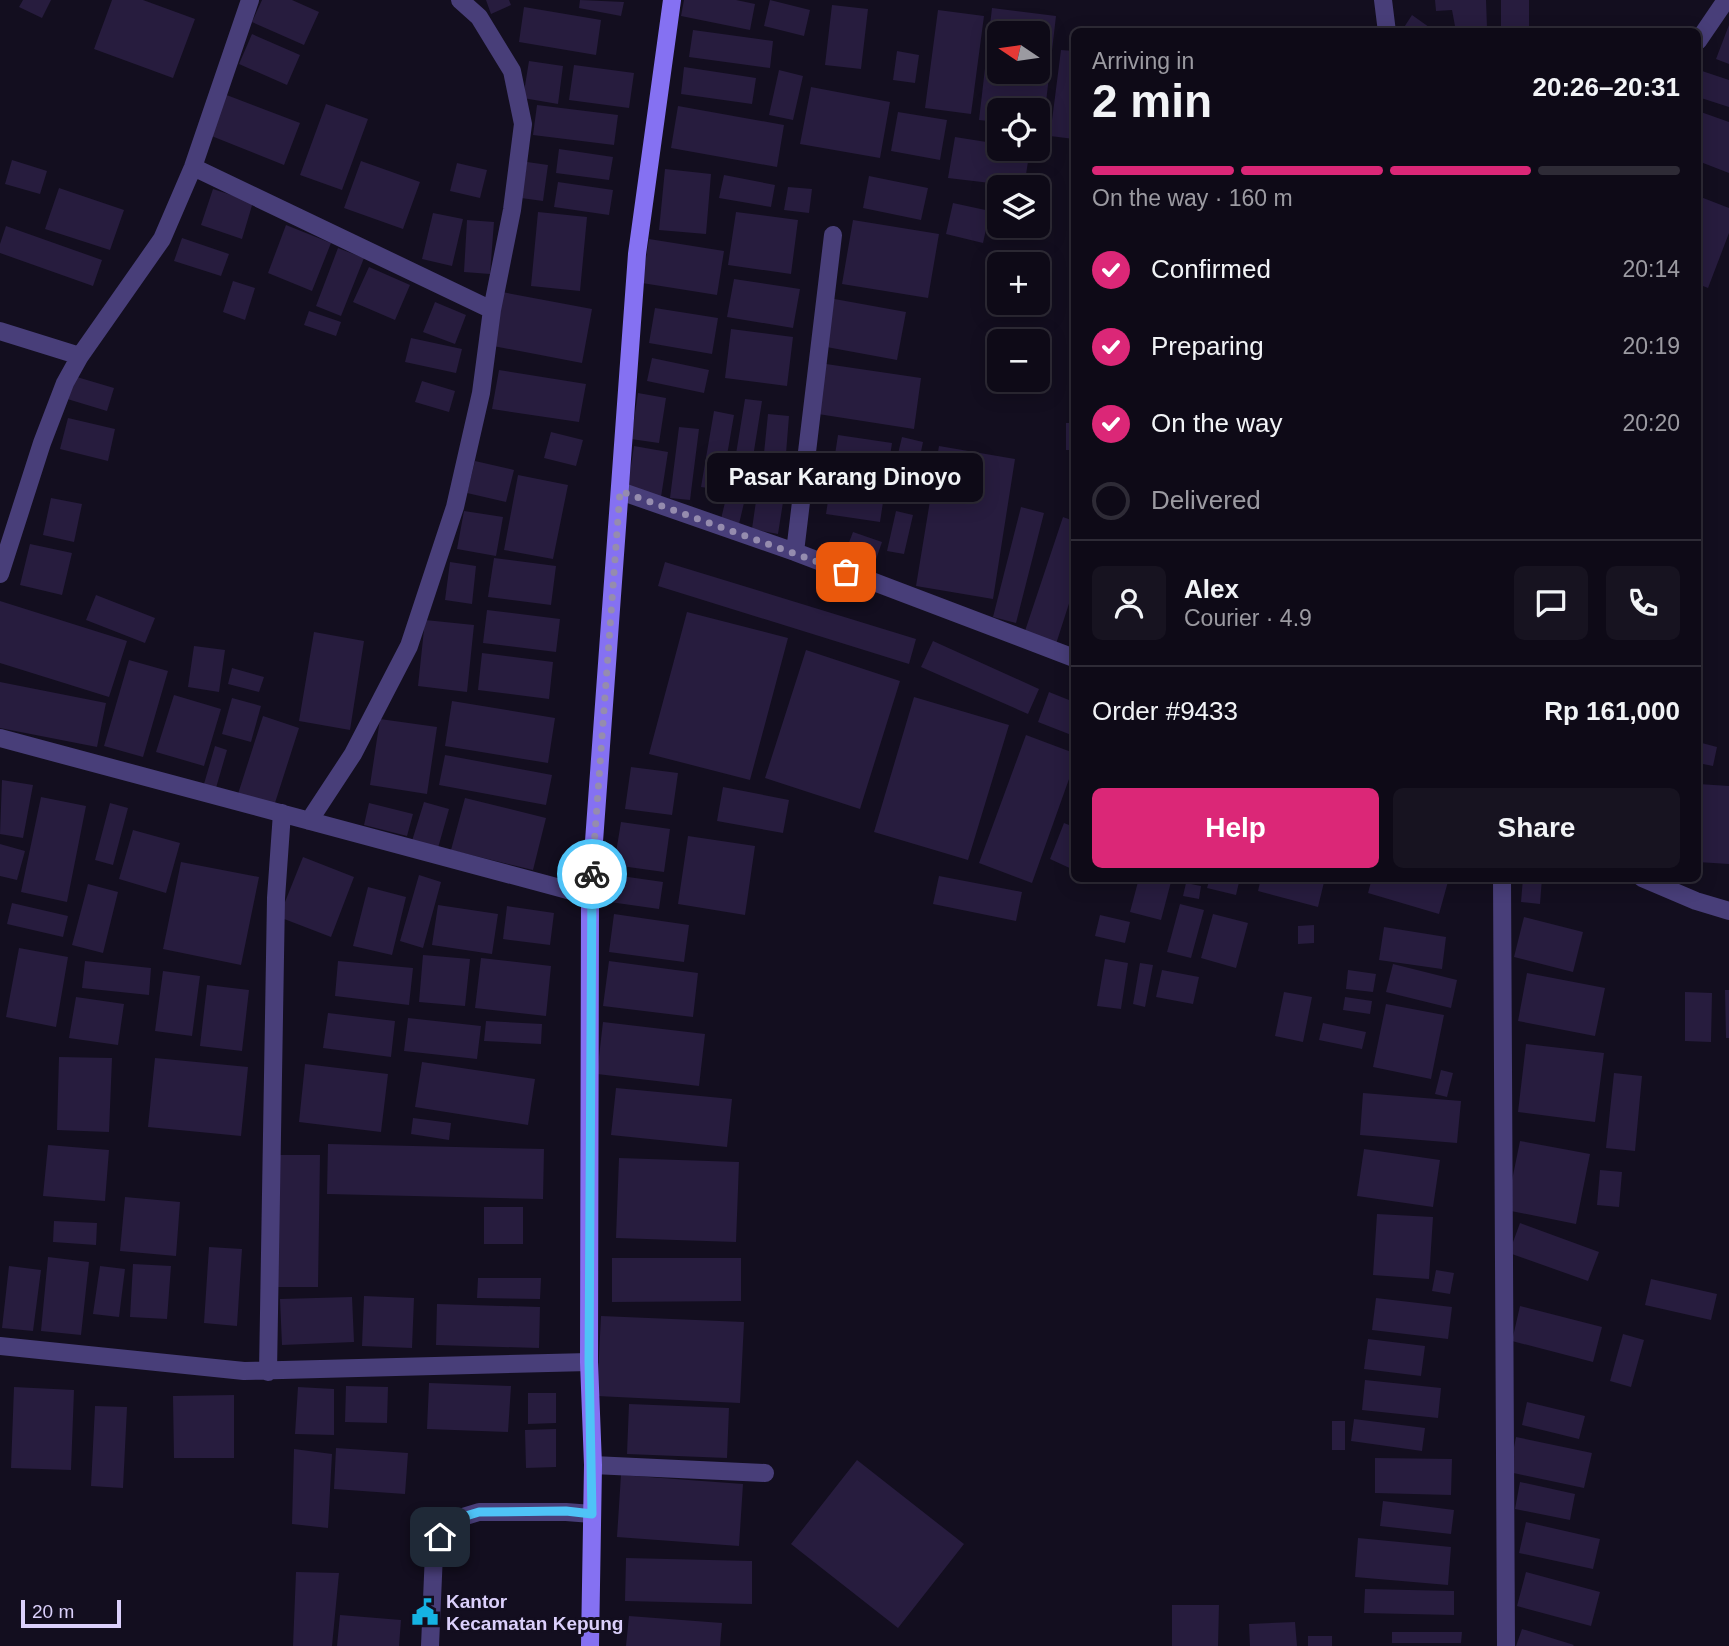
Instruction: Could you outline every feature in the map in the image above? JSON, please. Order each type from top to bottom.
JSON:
[{"type":"main road","points":[[590,1646],[593,1465],[589,1362],[590,896],[637,254],[672,0]]},
{"type":"street","points":[[0,574],[42,443],[65,383],[80,356],[162,239],[193,167],[250,0]]},
{"type":"street","points":[[309,821],[353,754],[409,646],[455,507],[481,393],[492,310],[512,210],[523,124],[512,71],[479,17],[460,0]]},
{"type":"street","points":[[1383,0],[1386,28]]},
{"type":"street","points":[[1701,37],[1726,0]]},
{"type":"street","points":[[193,167],[492,310]]},
{"type":"street","points":[[795,552],[833,235]]},
{"type":"street","points":[[0,331],[80,356]]},
{"type":"street","points":[[620,491],[795,552],[1071,657]]},
{"type":"street","points":[[0,738],[590,896]]},
{"type":"street","points":[[268,1372],[276,898],[282,813]]},
{"type":"street","points":[[1503,882],[1506,1646]]},
{"type":"street","points":[[1651,882],[1696,901],[1729,911]]},
{"type":"street","points":[[0,1346],[268,1372],[589,1362]]},
{"type":"street","points":[[593,1465],[765,1473]]},
{"type":"street","points":[[430,1646],[434,1553],[446,1522],[479,1512],[566,1511],[592,1514]]},
{"type":"building","points":[[23,0],[51,0],[42,18],[19,7]]},
{"type":"building","points":[[112,0],[143,0],[195,19],[173,78],[94,49]]},
{"type":"building","points":[[262,0],[292,0],[319,12],[304,45],[252,22]]},
{"type":"building","points":[[486,0],[509,0],[511,5],[491,14]]},
{"type":"building","points":[[580,0],[624,2],[621,16],[579,8]]},
{"type":"building","points":[[684,0],[736,0],[755,4],[750,30],[681,16]]},
{"type":"building","points":[[770,0],[810,10],[804,36],[764,26]]},
{"type":"building","points":[[1435,0],[1486,0],[1487,28],[1455,26],[1452,10],[1436,11]]},
{"type":"building","points":[[1501,0],[1529,0],[1529,28],[1501,28]]},
{"type":"building","points":[[832,5],[868,9],[861,69],[825,65]]},
{"type":"building","points":[[524,7],[601,20],[596,55],[519,42]]},
{"type":"building","points":[[992,8],[1056,16],[1050,68],[1050,21],[990,21]]},
{"type":"building","points":[[938,10],[984,16],[971,114],[925,108]]},
{"type":"building","points":[[1412,15],[1430,28],[1404,28]]},
{"type":"building","points":[[1729,25],[1729,64],[1716,59]]},
{"type":"building","points":[[693,30],[773,41],[770,68],[689,57]]},
{"type":"building","points":[[252,34],[300,55],[287,85],[239,64]]},
{"type":"building","points":[[1061,50],[1071,51],[1071,139],[1050,136]]},
{"type":"building","points":[[897,51],[919,55],[915,83],[893,80]]},
{"type":"building","points":[[987,51],[987,84],[1048,84],[1046,98],[987,98],[987,121],[979,120]]},
{"type":"building","points":[[529,61],[563,66],[558,104],[523,98]]},
{"type":"building","points":[[574,65],[634,73],[629,108],[569,100]]},
{"type":"building","points":[[684,67],[756,78],[752,104],[681,94]]},
{"type":"building","points":[[779,70],[803,76],[793,120],[769,115]]},
{"type":"building","points":[[1701,71],[1729,80],[1729,107],[1701,98]]},
{"type":"building","points":[[811,87],[890,102],[880,158],[800,144]]},
{"type":"building","points":[[224,94],[300,123],[284,165],[209,135]]},
{"type":"building","points":[[326,104],[368,119],[342,190],[300,175]]},
{"type":"building","points":[[537,105],[618,115],[614,145],[533,135]]},
{"type":"building","points":[[678,106],[784,125],[777,167],[671,148]]},
{"type":"building","points":[[898,112],[947,120],[940,160],[891,151]]},
{"type":"building","points":[[1701,112],[1729,122],[1729,173],[1701,162]]},
{"type":"building","points":[[955,137],[987,142],[987,161],[1028,161],[1026,175],[987,175],[987,183],[948,178]]},
{"type":"building","points":[[559,149],[613,157],[609,180],[556,173]]},
{"type":"building","points":[[12,160],[47,171],[40,194],[5,184]]},
{"type":"building","points":[[361,161],[420,182],[403,229],[344,208]]},
{"type":"building","points":[[527,162],[548,165],[543,201],[521,198]]},
{"type":"building","points":[[457,163],[487,170],[480,198],[450,191]]},
{"type":"building","points":[[665,169],[711,174],[706,234],[659,230]]},
{"type":"building","points":[[724,175],[775,185],[771,207],[719,198]]},
{"type":"building","points":[[869,176],[928,188],[921,220],[863,208]]},
{"type":"building","points":[[558,182],[613,190],[609,215],[554,207]]},
{"type":"building","points":[[788,187],[812,189],[809,213],[784,210]]},
{"type":"building","points":[[59,188],[124,210],[110,250],[45,229]]},
{"type":"building","points":[[213,189],[253,202],[242,239],[201,225]]},
{"type":"building","points":[[1701,197],[1729,208],[1729,233],[1708,288],[1701,285]]},
{"type":"building","points":[[953,203],[987,210],[983,243],[946,234]]},
{"type":"building","points":[[538,212],[587,217],[580,291],[531,286]]},
{"type":"building","points":[[736,212],[798,220],[791,274],[728,265]]},
{"type":"building","points":[[433,213],[463,219],[452,266],[422,259]]},
{"type":"building","points":[[467,220],[494,222],[490,274],[464,272]]},
{"type":"building","points":[[853,220],[939,234],[928,298],[842,284]]},
{"type":"building","points":[[286,225],[331,243],[312,291],[268,273]]},
{"type":"building","points":[[6,226],[102,260],[93,286],[0,253]]},
{"type":"building","points":[[182,238],[229,254],[221,276],[174,261]]},
{"type":"building","points":[[649,239],[724,251],[717,295],[642,283]]},
{"type":"building","points":[[338,248],[364,258],[341,316],[316,306]]},
{"type":"building","points":[[369,267],[410,285],[395,320],[353,302]]},
{"type":"building","points":[[734,279],[800,289],[793,328],[727,317]]},
{"type":"building","points":[[233,281],[255,288],[245,320],[223,312]]},
{"type":"building","points":[[502,292],[592,309],[582,363],[493,346]]},
{"type":"building","points":[[829,298],[906,312],[897,360],[821,346]]},
{"type":"building","points":[[435,302],[466,315],[455,344],[423,332]]},
{"type":"building","points":[[655,308],[718,318],[712,354],[649,343]]},
{"type":"building","points":[[309,311],[341,322],[336,336],[304,325]]},
{"type":"building","points":[[731,329],[793,337],[787,386],[725,378]]},
{"type":"building","points":[[411,338],[462,349],[456,373],[405,362]]},
{"type":"building","points":[[652,358],[709,370],[704,393],[647,381]]},
{"type":"building","points":[[826,364],[921,378],[914,429],[818,414]]},
{"type":"building","points":[[499,370],[586,384],[579,422],[492,409]]},
{"type":"building","points":[[70,375],[114,388],[107,411],[64,398]]},
{"type":"building","points":[[422,381],[455,391],[449,412],[415,402]]},
{"type":"building","points":[[638,393],[666,398],[659,443],[631,439]]},
{"type":"building","points":[[745,399],[762,401],[753,457],[736,454]]},
{"type":"building","points":[[714,411],[734,415],[721,490],[701,487]]},
{"type":"building","points":[[768,414],[789,416],[785,466],[763,463]]},
{"type":"building","points":[[68,418],[115,429],[108,461],[60,449]]},
{"type":"building","points":[[1066,423],[1071,423],[1071,450],[1066,450]]},
{"type":"building","points":[[679,427],[699,429],[690,500],[670,498]]},
{"type":"building","points":[[551,432],[583,440],[576,466],[544,458]]},
{"type":"building","points":[[838,435],[892,443],[880,522],[826,514]]},
{"type":"building","points":[[902,437],[923,442],[915,480],[893,475]]},
{"type":"building","points":[[634,446],[668,452],[661,497],[627,492]]},
{"type":"building","points":[[939,446],[1015,459],[993,599],[916,586]]},
{"type":"building","points":[[475,461],[514,470],[506,502],[467,493]]},
{"type":"building","points":[[734,465],[752,469],[739,524],[721,519]]},
{"type":"building","points":[[760,473],[787,477],[778,534],[752,529]]},
{"type":"building","points":[[518,475],[568,485],[553,559],[504,550]]},
{"type":"building","points":[[51,498],[82,504],[74,542],[43,535]]},
{"type":"building","points":[[1021,507],[1044,513],[1016,623],[993,617]]},
{"type":"building","points":[[464,511],[503,517],[496,556],[457,549]]},
{"type":"building","points":[[896,511],[913,515],[904,554],[887,551]]},
{"type":"building","points":[[1063,517],[1071,520],[1071,597],[1056,644],[1024,634]]},
{"type":"building","points":[[853,532],[882,542],[870,577],[840,566]]},
{"type":"building","points":[[30,544],[72,553],[62,595],[20,585]]},
{"type":"building","points":[[494,558],[556,566],[551,605],[488,597]]},
{"type":"building","points":[[450,562],[476,566],[472,604],[445,600]]},
{"type":"building","points":[[665,562],[916,639],[909,664],[658,586]]},
{"type":"building","points":[[96,595],[155,618],[145,643],[86,620]]},
{"type":"building","points":[[0,601],[127,641],[109,697],[0,663]]},
{"type":"building","points":[[487,610],[560,619],[556,652],[483,643]]},
{"type":"building","points":[[687,612],[788,638],[750,780],[649,754]]},
{"type":"building","points":[[425,620],[474,625],[467,692],[418,686]]},
{"type":"building","points":[[314,632],[364,641],[350,730],[299,721]]},
{"type":"building","points":[[933,641],[1039,689],[1028,714],[921,667]]},
{"type":"building","points":[[194,646],[225,650],[219,692],[188,687]]},
{"type":"building","points":[[806,650],[900,681],[860,809],[765,778]]},
{"type":"building","points":[[482,653],[553,662],[549,699],[478,690]]},
{"type":"building","points":[[129,660],[168,671],[143,757],[104,746]]},
{"type":"building","points":[[232,668],[264,677],[259,692],[228,684]]},
{"type":"building","points":[[0,682],[106,703],[97,747],[0,728]]},
{"type":"building","points":[[1049,692],[1071,701],[1071,735],[1038,722]]},
{"type":"building","points":[[174,695],[221,709],[204,766],[156,752]]},
{"type":"building","points":[[914,697],[1009,725],[968,860],[874,832]]},
{"type":"building","points":[[232,698],[261,706],[251,742],[222,734]]},
{"type":"building","points":[[452,701],[555,718],[548,763],[445,746]]},
{"type":"building","points":[[263,716],[299,728],[274,806],[238,794]]},
{"type":"building","points":[[380,719],[437,727],[427,794],[370,785]]},
{"type":"building","points":[[1026,735],[1071,752],[1071,773],[1032,883],[979,863]]},
{"type":"building","points":[[1701,743],[1717,747],[1713,766],[1701,764]]},
{"type":"building","points":[[215,746],[227,750],[216,788],[204,784]]},
{"type":"building","points":[[445,755],[552,775],[546,805],[439,785]]},
{"type":"building","points":[[631,767],[678,773],[672,815],[625,809]]},
{"type":"building","points":[[2,780],[33,785],[23,838],[0,834]]},
{"type":"building","points":[[1701,784],[1729,786],[1729,864],[1701,862]]},
{"type":"building","points":[[723,787],[789,800],[783,833],[717,821]]},
{"type":"building","points":[[41,797],[86,806],[67,902],[21,892]]},
{"type":"building","points":[[465,798],[546,818],[533,870],[451,850]]},
{"type":"building","points":[[424,802],[449,809],[438,848],[412,841]]},
{"type":"building","points":[[110,803],[128,808],[113,865],[95,860]]},
{"type":"building","points":[[369,803],[413,814],[407,836],[364,825]]},
{"type":"building","points":[[621,822],[670,829],[664,872],[614,865]]},
{"type":"building","points":[[1064,823],[1071,826],[1071,869],[1050,859]]},
{"type":"building","points":[[133,830],[180,843],[166,893],[119,879]]},
{"type":"building","points":[[688,836],[755,846],[745,915],[678,904]]},
{"type":"building","points":[[0,844],[25,851],[17,880],[0,876]]},
{"type":"building","points":[[303,857],[354,877],[331,937],[279,917]]},
{"type":"building","points":[[181,862],[259,877],[241,965],[163,949]]},
{"type":"building","points":[[419,875],[441,882],[423,948],[400,941]]},
{"type":"building","points":[[614,875],[663,882],[659,909],[610,902]]},
{"type":"building","points":[[939,876],[1022,892],[1016,921],[933,904]]},
{"type":"building","points":[[1138,882],[1171,882],[1161,920],[1130,912]]},
{"type":"building","points":[[1209,882],[1239,882],[1236,895],[1207,888]]},
{"type":"building","points":[[1260,882],[1324,882],[1318,907],[1258,891]]},
{"type":"building","points":[[1371,882],[1448,882],[1439,914],[1368,893]]},
{"type":"building","points":[[1523,882],[1542,882],[1540,904],[1521,902]]},
{"type":"building","points":[[1186,883],[1201,886],[1199,899],[1183,896]]},
{"type":"building","points":[[88,884],[118,892],[103,953],[72,945]]},
{"type":"building","points":[[368,887],[406,897],[392,955],[353,946]]},
{"type":"building","points":[[12,903],[68,916],[63,937],[7,924]]},
{"type":"building","points":[[1180,904],[1204,910],[1191,958],[1167,952]]},
{"type":"building","points":[[438,905],[498,914],[492,954],[432,945]]},
{"type":"building","points":[[507,906],[554,913],[550,945],[503,939]]},
{"type":"building","points":[[614,914],[689,925],[684,962],[609,952]]},
{"type":"building","points":[[1213,914],[1248,923],[1236,968],[1201,958]]},
{"type":"building","points":[[1100,915],[1130,922],[1125,943],[1095,936]]},
{"type":"building","points":[[1524,917],[1583,932],[1573,972],[1514,957]]},
{"type":"building","points":[[1314,925],[1314,943],[1298,944],[1298,926]]},
{"type":"building","points":[[1384,927],[1446,937],[1442,969],[1379,960]]},
{"type":"building","points":[[19,948],[68,957],[56,1027],[6,1017]]},
{"type":"building","points":[[423,955],[470,959],[465,1006],[419,1002]]},
{"type":"building","points":[[481,958],[551,966],[546,1016],[475,1008]]},
{"type":"building","points":[[1105,959],[1128,963],[1121,1009],[1097,1006]]},
{"type":"building","points":[[85,961],[151,968],[149,995],[82,988]]},
{"type":"building","points":[[338,961],[413,968],[409,1005],[335,996]]},
{"type":"building","points":[[609,961],[698,973],[693,1017],[603,1006]]},
{"type":"building","points":[[1140,963],[1153,965],[1145,1007],[1133,1004]]},
{"type":"building","points":[[1393,964],[1457,980],[1451,1008],[1386,992]]},
{"type":"building","points":[[1162,970],[1199,977],[1193,1004],[1156,997]]},
{"type":"building","points":[[1348,970],[1376,974],[1373,992],[1346,989]]},
{"type":"building","points":[[163,971],[200,976],[192,1036],[155,1031]]},
{"type":"building","points":[[1527,973],[1605,988],[1595,1036],[1518,1021]]},
{"type":"building","points":[[207,985],[249,990],[242,1051],[200,1046]]},
{"type":"building","points":[[1725,990],[1729,990],[1729,1038],[1726,1038]]},
{"type":"building","points":[[1284,992],[1312,997],[1303,1042],[1275,1036]]},
{"type":"building","points":[[1685,992],[1712,993],[1711,1042],[1685,1041]]},
{"type":"building","points":[[76,997],[124,1004],[118,1045],[69,1038]]},
{"type":"building","points":[[1345,997],[1372,1001],[1370,1014],[1343,1010]]},
{"type":"building","points":[[1386,1004],[1444,1015],[1431,1079],[1373,1067]]},
{"type":"building","points":[[328,1013],[395,1021],[391,1057],[323,1048]]},
{"type":"building","points":[[408,1018],[481,1026],[477,1059],[404,1051]]},
{"type":"building","points":[[486,1021],[542,1024],[541,1044],[484,1041]]},
{"type":"building","points":[[603,1022],[705,1034],[699,1086],[597,1074]]},
{"type":"building","points":[[1323,1023],[1366,1032],[1362,1049],[1319,1040]]},
{"type":"building","points":[[1526,1044],[1604,1053],[1595,1122],[1518,1112]]},
{"type":"building","points":[[59,1057],[112,1058],[109,1132],[57,1130]]},
{"type":"building","points":[[155,1058],[248,1067],[241,1136],[148,1127]]},
{"type":"building","points":[[422,1062],[535,1079],[528,1125],[415,1107]]},
{"type":"building","points":[[305,1064],[388,1074],[381,1132],[299,1122]]},
{"type":"building","points":[[1441,1070],[1453,1073],[1447,1097],[1435,1094]]},
{"type":"building","points":[[1614,1073],[1642,1076],[1635,1151],[1606,1148]]},
{"type":"building","points":[[616,1088],[732,1099],[727,1147],[611,1135]]},
{"type":"building","points":[[1363,1093],[1461,1101],[1457,1143],[1360,1135]]},
{"type":"building","points":[[413,1118],[451,1123],[449,1140],[411,1134]]},
{"type":"building","points":[[1520,1141],[1590,1154],[1576,1224],[1506,1210]]},
{"type":"building","points":[[328,1144],[544,1149],[543,1199],[327,1194]]},
{"type":"building","points":[[48,1145],[109,1150],[105,1201],[43,1196]]},
{"type":"building","points":[[1364,1149],[1440,1160],[1433,1207],[1357,1196]]},
{"type":"building","points":[[278,1155],[320,1155],[318,1287],[276,1287]]},
{"type":"building","points":[[619,1158],[739,1162],[736,1242],[616,1238]]},
{"type":"building","points":[[1600,1170],[1622,1172],[1619,1207],[1597,1205]]},
{"type":"building","points":[[125,1197],[180,1202],[176,1256],[120,1251]]},
{"type":"building","points":[[484,1207],[523,1207],[523,1244],[484,1244]]},
{"type":"building","points":[[1377,1214],[1433,1217],[1429,1279],[1373,1275]]},
{"type":"building","points":[[54,1221],[97,1223],[96,1245],[53,1242]]},
{"type":"building","points":[[1520,1223],[1599,1252],[1588,1281],[1509,1253]]},
{"type":"building","points":[[209,1247],[242,1249],[237,1326],[204,1323]]},
{"type":"building","points":[[48,1257],[89,1262],[81,1335],[41,1331]]},
{"type":"building","points":[[612,1258],[741,1258],[741,1301],[612,1302]]},
{"type":"building","points":[[133,1264],[171,1266],[167,1319],[130,1317]]},
{"type":"building","points":[[9,1266],[41,1270],[33,1331],[2,1328]]},
{"type":"building","points":[[100,1266],[125,1269],[119,1317],[93,1314]]},
{"type":"building","points":[[1436,1270],[1454,1273],[1450,1294],[1432,1291]]},
{"type":"building","points":[[478,1278],[541,1278],[540,1299],[477,1298]]},
{"type":"building","points":[[1651,1279],[1717,1294],[1711,1320],[1645,1305]]},
{"type":"building","points":[[364,1296],[414,1298],[412,1348],[362,1346]]},
{"type":"building","points":[[352,1297],[354,1342],[282,1345],[280,1299]]},
{"type":"building","points":[[1376,1298],[1452,1307],[1448,1339],[1372,1330]]},
{"type":"building","points":[[437,1304],[540,1307],[539,1348],[436,1345]]},
{"type":"building","points":[[1520,1306],[1602,1327],[1593,1362],[1512,1341]]},
{"type":"building","points":[[601,1316],[744,1322],[740,1403],[597,1396]]},
{"type":"building","points":[[1623,1334],[1644,1340],[1631,1387],[1610,1381]]},
{"type":"building","points":[[1368,1339],[1425,1346],[1421,1376],[1364,1369]]},
{"type":"building","points":[[1365,1380],[1441,1388],[1438,1418],[1362,1410]]},
{"type":"building","points":[[429,1383],[511,1386],[508,1432],[427,1429]]},
{"type":"building","points":[[346,1386],[388,1387],[387,1423],[345,1422]]},
{"type":"building","points":[[14,1387],[74,1390],[71,1470],[11,1468]]},
{"type":"building","points":[[298,1387],[334,1389],[334,1435],[295,1434]]},
{"type":"building","points":[[528,1393],[556,1393],[556,1423],[528,1424]]},
{"type":"building","points":[[234,1395],[234,1458],[174,1458],[173,1396]]},
{"type":"building","points":[[1527,1402],[1585,1416],[1579,1439],[1522,1425]]},
{"type":"building","points":[[629,1404],[729,1408],[727,1458],[627,1454]]},
{"type":"building","points":[[95,1406],[127,1407],[123,1488],[91,1486]]},
{"type":"building","points":[[1354,1419],[1425,1428],[1422,1451],[1351,1441]]},
{"type":"building","points":[[1332,1421],[1345,1421],[1345,1450],[1332,1450]]},
{"type":"building","points":[[556,1429],[556,1467],[526,1468],[525,1430]]},
{"type":"building","points":[[1516,1437],[1592,1453],[1584,1488],[1509,1472]]},
{"type":"building","points":[[336,1448],[408,1453],[405,1494],[334,1489]]},
{"type":"building","points":[[294,1449],[332,1454],[328,1528],[292,1524]]},
{"type":"building","points":[[1375,1458],[1452,1459],[1451,1495],[1375,1493]]},
{"type":"building","points":[[857,1460],[964,1544],[898,1628],[791,1544]]},
{"type":"building","points":[[621,1475],[743,1484],[739,1546],[617,1537]]},
{"type":"building","points":[[1520,1482],[1575,1494],[1570,1520],[1515,1509]]},
{"type":"building","points":[[1383,1501],[1454,1510],[1451,1534],[1380,1526]]},
{"type":"building","points":[[1526,1522],[1600,1539],[1593,1569],[1519,1553]]},
{"type":"building","points":[[1358,1538],[1451,1547],[1448,1585],[1355,1577]]},
{"type":"building","points":[[626,1558],[752,1561],[752,1604],[625,1601]]},
{"type":"building","points":[[296,1572],[339,1573],[332,1646],[293,1646]]},
{"type":"building","points":[[1526,1572],[1600,1592],[1591,1626],[1517,1606]]},
{"type":"building","points":[[1365,1589],[1454,1591],[1454,1615],[1364,1613]]},
{"type":"building","points":[[1172,1605],[1219,1605],[1218,1646],[1172,1646]]},
{"type":"building","points":[[340,1615],[401,1620],[399,1646],[337,1646]]},
{"type":"building","points":[[629,1616],[722,1623],[720,1646],[626,1646]]},
{"type":"building","points":[[1295,1622],[1297,1646],[1250,1646],[1249,1624]]},
{"type":"building","points":[[1522,1629],[1574,1645],[1516,1646]]},
{"type":"building","points":[[1392,1632],[1462,1632],[1461,1643],[1392,1643]]},
{"type":"building","points":[[1308,1636],[1332,1636],[1332,1646],[1308,1646]]},
{"type":"way so far","points":[[592,874],[620,491],[846,572]]},
{"type":"place","name":"Pasar Karang Dinoyo","points":[[846,572]]},
{"type":"place","name":"Kantor Kecamatan Kepung","points":[[425,1612]]},
{"type":"route","points":[[440,1537],[446,1522],[479,1512],[566,1511],[592,1514],[589,1362],[592,874]]}]
